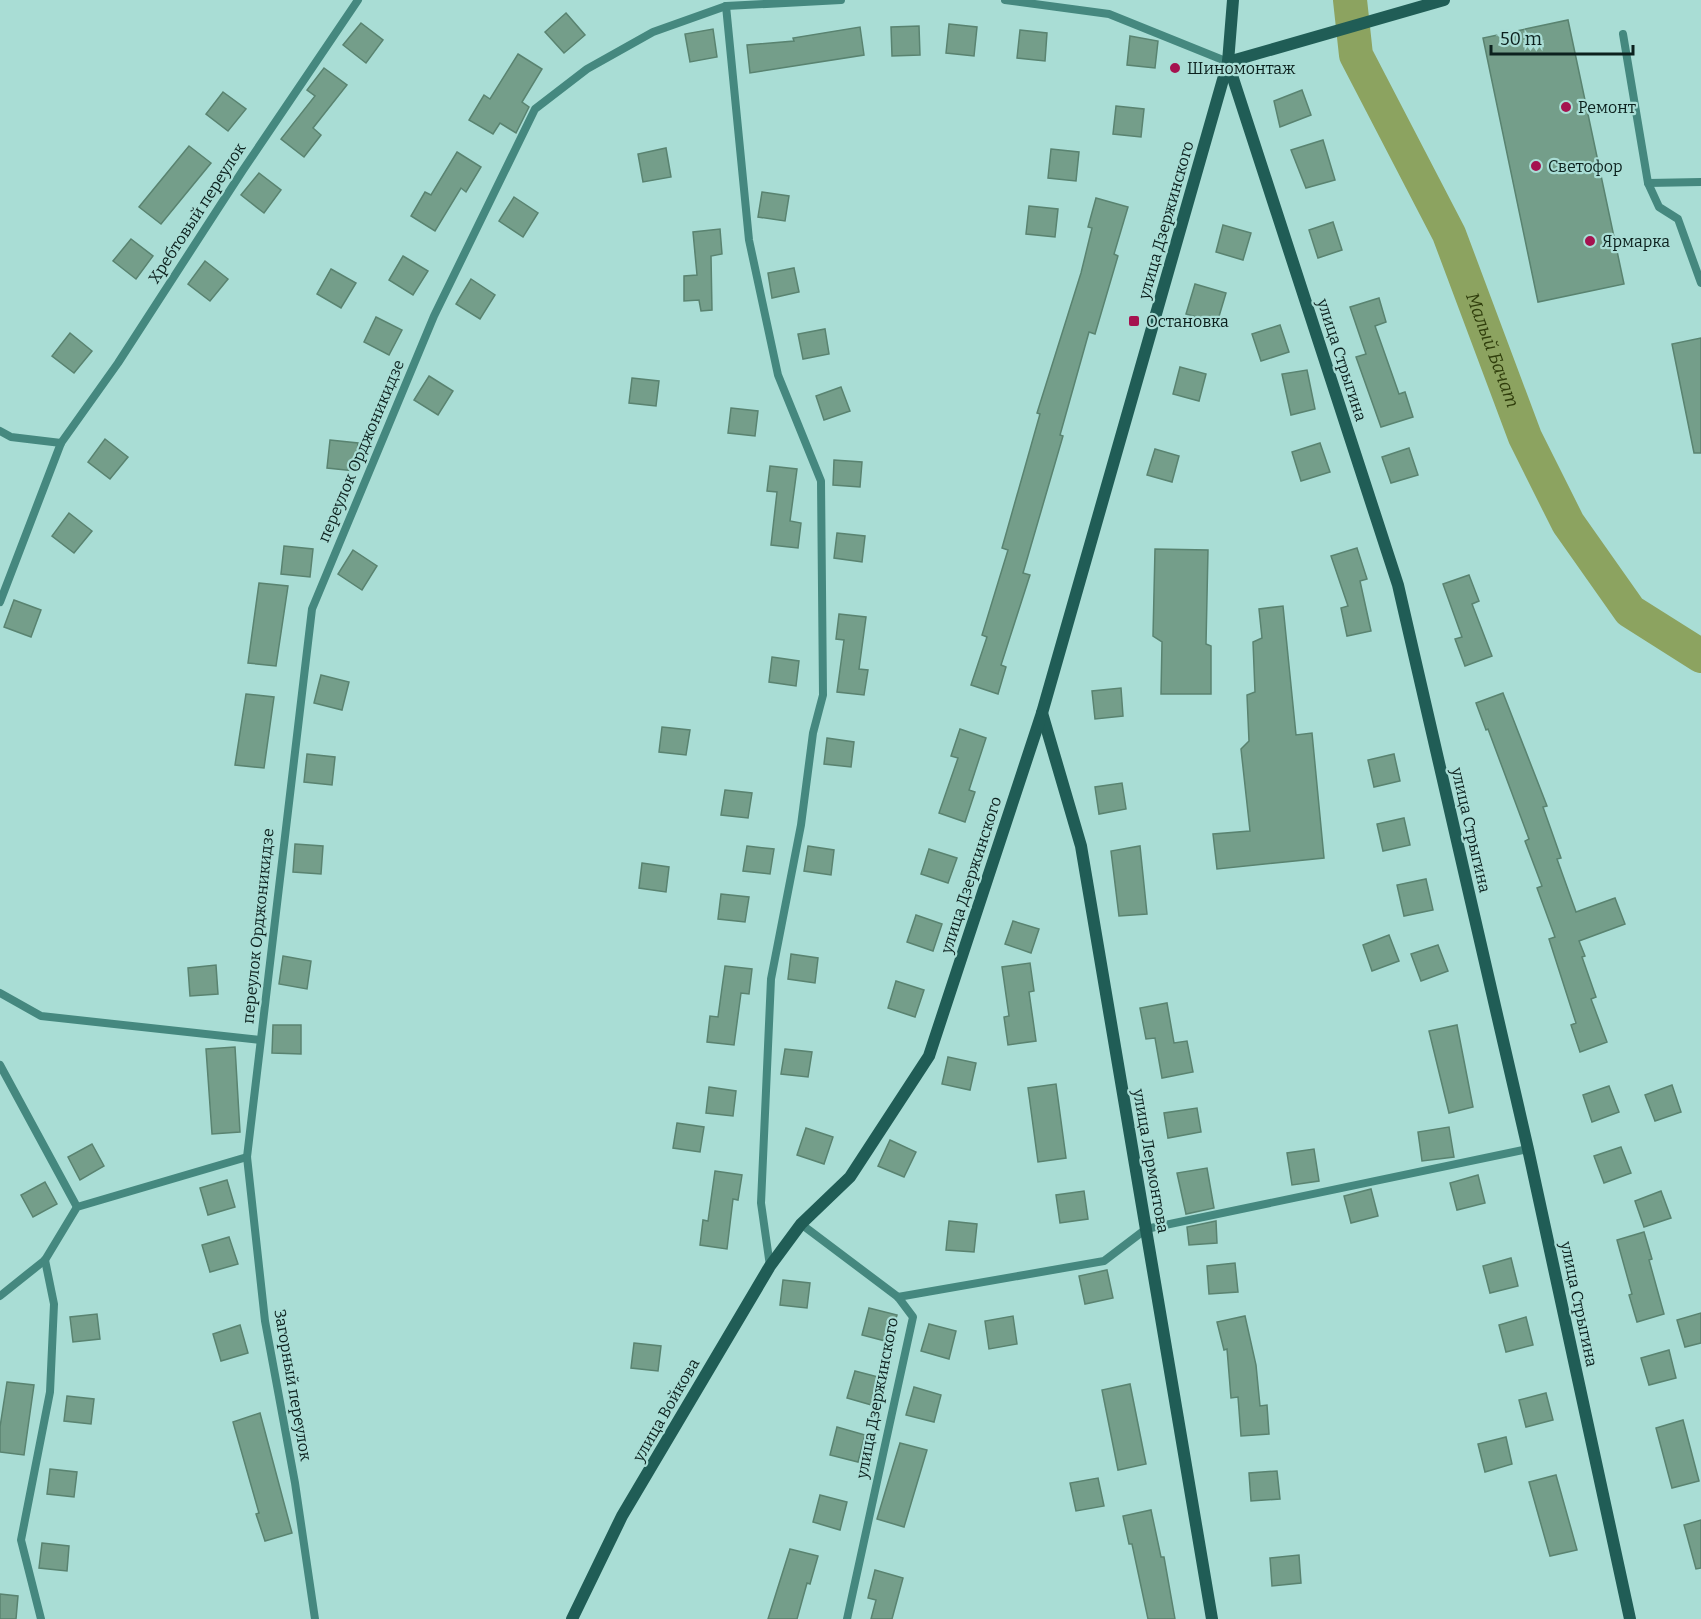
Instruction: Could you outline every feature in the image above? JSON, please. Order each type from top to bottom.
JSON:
[{"type":"street","points":[[1233,0],[1228,62],[1444,0]]},
{"type":"street","name":"улица Дзержинского","points":[[801,1224],[850,1177],[929,1056],[1042,713],[1228,62]]},
{"type":"street","name":"улица Стрыгина","points":[[1228,62],[1398,585],[1528,1149],[1630,1619]]},
{"type":"street","name":"улица Лермонтова","points":[[1042,713],[1081,846],[1212,1619]]},
{"type":"street","name":"улица Войкова","points":[[572,1619],[622,1516],[770,1266],[801,1224]]},
{"type":"lane","name":"Хребтовый переулок","points":[[0,602],[61,443],[118,363],[243,170],[358,0]]},
{"type":"lane","name":"переулок Орджоникидзе","points":[[247,1156],[312,609],[434,316],[535,109],[587,69],[653,32],[726,6],[841,0]]},
{"type":"lane","points":[[1005,0],[1110,14],[1228,62]]},
{"type":"lane","points":[[726,6],[748,240],[778,375],[822,481],[823,695],[813,734],[801,825],[771,979],[761,1203],[770,1266]]},
{"type":"lane","points":[[1623,34],[1648,183],[1659,207],[1678,219],[1701,283]]},
{"type":"lane","points":[[1648,183],[1701,182]]},
{"type":"lane","points":[[0,431],[11,437],[61,443]]},
{"type":"lane","points":[[0,993],[41,1016],[260,1040]]},
{"type":"lane","points":[[0,1065],[78,1207]]},
{"type":"lane","points":[[898,1297],[1104,1261],[1146,1229],[1528,1149]]},
{"type":"lane","points":[[0,1296],[45,1260],[78,1207],[247,1156]]},
{"type":"lane","name":"Загорный переулок","points":[[247,1156],[265,1321],[295,1483],[315,1619]]},
{"type":"lane","name":"улица Дзержинского","points":[[801,1224],[898,1297],[913,1317],[847,1619]]},
{"type":"lane","points":[[41,1619],[21,1540],[50,1392],[54,1304],[45,1260]]},
{"type":"building","points":[[566,13],[585,35],[564,53],[545,32]]},
{"type":"building","points":[[1568,20],[1624,284],[1538,302],[1483,38]]},
{"type":"building","points":[[361,23],[383,40],[366,63],[343,45]]},
{"type":"building","points":[[949,24],[977,27],[974,56],[946,53]]},
{"type":"building","points":[[919,26],[920,55],[892,56],[891,27]]},
{"type":"building","points":[[860,27],[864,55],[750,73],[747,45],[794,41],[793,38]]},
{"type":"building","points":[[713,29],[717,57],[690,62],[685,34]]},
{"type":"building","points":[[1020,30],[1047,33],[1045,61],[1017,58]]},
{"type":"building","points":[[1130,36],[1158,41],[1155,68],[1127,65]]},
{"type":"building","points":[[518,54],[542,69],[522,102],[529,107],[516,133],[500,123],[493,134],[469,120],[484,95],[490,99]]},
{"type":"building","points":[[324,68],[347,85],[313,128],[321,135],[304,157],[281,139],[315,96],[307,90]]},
{"type":"building","points":[[1302,90],[1311,115],[1280,127],[1274,101]]},
{"type":"building","points":[[223,92],[246,109],[228,131],[206,114]]},
{"type":"building","points":[[1116,106],[1144,109],[1141,137],[1113,134]]},
{"type":"building","points":[[1323,140],[1335,180],[1306,188],[1291,150]]},
{"type":"building","points":[[189,146],[211,163],[161,224],[139,207]]},
{"type":"building","points":[[666,148],[671,177],[643,182],[638,154]]},
{"type":"building","points":[[1051,149],[1079,152],[1076,181],[1048,178]]},
{"type":"building","points":[[457,152],[481,167],[466,192],[461,188],[435,231],[411,216],[425,192],[431,195]]},
{"type":"building","points":[[259,173],[281,190],[264,213],[241,195]]},
{"type":"building","points":[[762,192],[789,196],[785,221],[758,217]]},
{"type":"building","points":[[514,197],[538,213],[523,237],[499,221]]},
{"type":"building","points":[[1096,198],[1128,207],[1114,254],[1118,256],[1095,334],[1089,332],[1060,435],[1063,436],[1023,573],[1030,575],[1001,665],[1006,667],[998,694],[971,685],[987,637],[982,635],[1008,550],[1002,548],[1040,414],[1037,413],[1081,273],[1092,228],[1088,227]]},
{"type":"building","points":[[1029,206],[1058,209],[1055,237],[1026,234]]},
{"type":"building","points":[[1333,222],[1342,250],[1318,258],[1309,230]]},
{"type":"building","points":[[1223,225],[1251,233],[1243,260],[1216,252]]},
{"type":"building","points":[[720,229],[722,254],[711,256],[712,310],[701,311],[699,300],[684,301],[684,276],[697,275],[693,232]]},
{"type":"building","points":[[131,239],[153,256],[136,279],[113,261]]},
{"type":"building","points":[[403,256],[428,271],[413,295],[389,280]]},
{"type":"building","points":[[205,261],[228,279],[210,301],[188,284]]},
{"type":"building","points":[[794,268],[799,292],[772,298],[768,273]]},
{"type":"building","points":[[331,269],[356,283],[341,308],[317,294]]},
{"type":"building","points":[[471,279],[495,295],[480,319],[456,304]]},
{"type":"building","points":[[1195,284],[1226,293],[1217,323],[1186,314]]},
{"type":"building","points":[[1379,298],[1386,322],[1375,326],[1399,394],[1405,392],[1413,417],[1381,427],[1356,357],[1366,354],[1350,307]]},
{"type":"building","points":[[376,317],[402,330],[389,355],[364,342]]},
{"type":"building","points":[[1280,325],[1289,352],[1261,361],[1252,334]]},
{"type":"building","points":[[825,329],[829,354],[803,359],[798,334]]},
{"type":"building","points":[[70,333],[92,351],[74,373],[52,356]]},
{"type":"building","points":[[1701,338],[1701,453],[1694,453],[1672,344]]},
{"type":"building","points":[[1180,367],[1206,374],[1199,401],[1173,394]]},
{"type":"building","points":[[1307,370],[1315,409],[1291,415],[1282,374]]},
{"type":"building","points":[[429,376],[453,391],[438,415],[414,400]]},
{"type":"building","points":[[632,378],[659,381],[656,406],[629,403]]},
{"type":"building","points":[[841,387],[850,411],[824,420],[816,396]]},
{"type":"building","points":[[731,408],[758,411],[755,436],[728,433]]},
{"type":"building","points":[[105,439],[128,457],[110,479],[88,462]]},
{"type":"building","points":[[330,440],[358,443],[355,471],[327,468]]},
{"type":"building","points":[[1320,443],[1330,472],[1301,481],[1292,452]]},
{"type":"building","points":[[1409,448],[1418,475],[1391,483],[1382,457]]},
{"type":"building","points":[[1155,449],[1179,456],[1172,482],[1147,475]]},
{"type":"building","points":[[834,460],[862,462],[860,487],[833,485]]},
{"type":"building","points":[[770,466],[797,469],[790,521],[801,523],[798,548],[771,545],[777,492],[767,491]]},
{"type":"building","points":[[69,513],[92,531],[74,553],[52,536]]},
{"type":"building","points":[[837,533],[865,536],[862,562],[834,558]]},
{"type":"building","points":[[284,546],[313,549],[310,577],[281,574]]},
{"type":"building","points":[[1357,548],[1367,579],[1360,581],[1371,631],[1347,636],[1341,608],[1348,606],[1331,556]]},
{"type":"building","points":[[1155,549],[1208,550],[1206,644],[1211,646],[1211,694],[1161,694],[1162,642],[1153,636]]},
{"type":"building","points":[[353,550],[377,566],[362,590],[338,574]]},
{"type":"building","points":[[1469,575],[1479,601],[1472,604],[1492,656],[1465,666],[1455,639],[1462,637],[1443,584]]},
{"type":"building","points":[[259,583],[288,586],[276,666],[248,663]]},
{"type":"building","points":[[14,600],[41,610],[31,637],[4,627]]},
{"type":"building","points":[[1283,606],[1296,735],[1312,733],[1324,858],[1217,869],[1213,834],[1250,831],[1241,749],[1249,741],[1247,695],[1255,692],[1253,642],[1262,638],[1259,609]]},
{"type":"building","points":[[839,614],[866,617],[859,669],[868,670],[864,695],[837,692],[844,640],[836,639]]},
{"type":"building","points":[[772,657],[799,661],[796,686],[769,682]]},
{"type":"building","points":[[321,675],[349,682],[342,710],[314,703]]},
{"type":"building","points":[[1121,688],[1123,716],[1095,719],[1092,691]]},
{"type":"building","points":[[1503,693],[1547,806],[1543,807],[1561,858],[1557,859],[1576,912],[1615,898],[1625,924],[1579,941],[1596,997],[1591,999],[1607,1042],[1580,1052],[1571,1025],[1576,1023],[1549,939],[1555,937],[1537,888],[1542,886],[1525,841],[1529,839],[1476,703]]},
{"type":"building","points":[[246,694],[274,697],[264,768],[235,765]]},
{"type":"building","points":[[662,727],[690,730],[686,755],[659,752]]},
{"type":"building","points":[[960,729],[986,738],[969,790],[975,792],[965,822],[939,813],[958,758],[951,756]]},
{"type":"building","points":[[827,738],[854,742],[851,767],[824,764]]},
{"type":"building","points":[[307,754],[335,757],[332,785],[304,782]]},
{"type":"building","points":[[1394,754],[1400,781],[1374,787],[1368,760]]},
{"type":"building","points":[[1122,783],[1126,809],[1099,814],[1095,787]]},
{"type":"building","points":[[725,790],[752,793],[748,818],[721,815]]},
{"type":"building","points":[[1404,818],[1410,845],[1383,851],[1377,824]]},
{"type":"building","points":[[295,844],[323,846],[321,874],[293,872]]},
{"type":"building","points":[[747,846],[774,849],[770,874],[743,871]]},
{"type":"building","points":[[808,846],[834,850],[831,875],[804,871]]},
{"type":"building","points":[[1140,846],[1147,914],[1119,916],[1111,851]]},
{"type":"building","points":[[929,849],[957,858],[948,883],[921,874]]},
{"type":"building","points":[[642,863],[669,867],[666,892],[639,888]]},
{"type":"building","points":[[1426,879],[1433,910],[1404,916],[1397,885]]},
{"type":"building","points":[[721,894],[749,897],[745,922],[718,919]]},
{"type":"building","points":[[916,915],[942,924],[933,951],[907,942]]},
{"type":"building","points":[[1013,921],[1039,929],[1031,953],[1005,944]]},
{"type":"building","points":[[1389,935],[1399,961],[1372,971],[1363,945]]},
{"type":"building","points":[[1438,945],[1448,971],[1421,981],[1411,954]]},
{"type":"building","points":[[791,954],[818,958],[815,983],[788,979]]},
{"type":"building","points":[[283,956],[311,961],[307,989],[279,984]]},
{"type":"building","points":[[1030,963],[1034,991],[1029,992],[1036,1041],[1008,1045],[1004,1017],[1009,1016],[1002,967]]},
{"type":"building","points":[[216,965],[218,994],[190,996],[188,968]]},
{"type":"building","points":[[725,966],[752,969],[749,994],[741,993],[734,1045],[707,1042],[710,1016],[718,1017]]},
{"type":"building","points":[[896,981],[924,990],[915,1017],[888,1008]]},
{"type":"building","points":[[1167,1003],[1174,1043],[1187,1041],[1193,1072],[1162,1078],[1155,1038],[1146,1039],[1140,1008]]},
{"type":"building","points":[[273,1025],[301,1025],[301,1054],[272,1053]]},
{"type":"building","points":[[1457,1025],[1473,1107],[1449,1113],[1429,1031]]},
{"type":"building","points":[[235,1047],[240,1132],[212,1134],[206,1049]]},
{"type":"building","points":[[785,1049],[812,1052],[808,1077],[781,1074]]},
{"type":"building","points":[[948,1057],[976,1063],[970,1090],[942,1084]]},
{"type":"building","points":[[1056,1084],[1066,1158],[1038,1162],[1028,1088]]},
{"type":"building","points":[[1672,1085],[1681,1112],[1655,1121],[1645,1095]]},
{"type":"building","points":[[1609,1086],[1619,1112],[1592,1122],[1583,1095]]},
{"type":"building","points":[[709,1087],[736,1091],[733,1116],[706,1113]]},
{"type":"building","points":[[1197,1108],[1201,1132],[1168,1138],[1164,1113]]},
{"type":"building","points":[[677,1123],[704,1127],[700,1152],[673,1148]]},
{"type":"building","points":[[1449,1127],[1454,1157],[1422,1161],[1418,1132]]},
{"type":"building","points":[[806,1128],[833,1137],[824,1164],[797,1155]]},
{"type":"building","points":[[890,1140],[916,1152],[904,1177],[878,1166]]},
{"type":"building","points":[[92,1144],[104,1166],[80,1180],[68,1157]]},
{"type":"building","points":[[1621,1147],[1631,1173],[1604,1183],[1594,1156]]},
{"type":"building","points":[[1314,1149],[1319,1181],[1292,1185],[1287,1153]]},
{"type":"building","points":[[1207,1168],[1214,1208],[1186,1214],[1177,1173]]},
{"type":"building","points":[[715,1171],[742,1175],[738,1200],[733,1199],[727,1249],[700,1245],[703,1220],[708,1221]]},
{"type":"building","points":[[1478,1175],[1485,1203],[1457,1210],[1450,1183]]},
{"type":"building","points":[[227,1180],[235,1207],[208,1215],[200,1188]]},
{"type":"building","points":[[45,1182],[57,1204],[33,1217],[21,1195]]},
{"type":"building","points":[[1371,1189],[1378,1216],[1351,1223],[1344,1196]]},
{"type":"building","points":[[1084,1191],[1088,1219],[1060,1223],[1056,1195]]},
{"type":"building","points":[[1661,1191],[1671,1218],[1644,1227],[1635,1201]]},
{"type":"building","points":[[949,1221],[977,1224],[974,1252],[946,1250]]},
{"type":"building","points":[[1216,1221],[1217,1243],[1189,1245],[1187,1227]]},
{"type":"building","points":[[1644,1232],[1664,1314],[1637,1322],[1617,1240]]},
{"type":"building","points":[[229,1237],[238,1264],[210,1272],[202,1245]]},
{"type":"building","points":[[1511,1258],[1518,1286],[1490,1293],[1483,1266]]},
{"type":"building","points":[[1235,1263],[1238,1292],[1209,1294],[1207,1266]]},
{"type":"building","points":[[1107,1270],[1113,1298],[1085,1304],[1079,1276]]},
{"type":"building","points":[[783,1280],[810,1283],[807,1308],[780,1305]]},
{"type":"building","points":[[869,1308],[897,1315],[889,1342],[862,1335]]},
{"type":"building","points":[[1701,1313],[1701,1343],[1685,1347],[1677,1320]]},
{"type":"building","points":[[97,1314],[100,1339],[73,1342],[70,1317]]},
{"type":"building","points":[[1013,1316],[1017,1344],[989,1349],[985,1321]]},
{"type":"building","points":[[1245,1316],[1256,1365],[1260,1406],[1267,1405],[1269,1434],[1241,1436],[1238,1397],[1231,1398],[1227,1349],[1224,1350],[1217,1322]]},
{"type":"building","points":[[1526,1317],[1533,1345],[1506,1352],[1499,1325]]},
{"type":"building","points":[[929,1324],[956,1331],[949,1359],[921,1351]]},
{"type":"building","points":[[240,1325],[248,1353],[221,1361],[213,1334]]},
{"type":"building","points":[[634,1343],[661,1346],[658,1371],[631,1368]]},
{"type":"building","points":[[1669,1350],[1676,1378],[1649,1385],[1641,1358]]},
{"type":"building","points":[[855,1371],[882,1378],[875,1406],[847,1398]]},
{"type":"building","points":[[7,1382],[34,1385],[24,1455],[0,1452],[0,1427]]},
{"type":"building","points":[[1130,1384],[1146,1464],[1118,1470],[1102,1390]]},
{"type":"building","points":[[914,1387],[941,1395],[934,1422],[906,1415]]},
{"type":"building","points":[[1546,1393],[1553,1420],[1526,1427],[1519,1400]]},
{"type":"building","points":[[67,1396],[94,1399],[91,1424],[64,1421]]},
{"type":"building","points":[[260,1413],[292,1533],[265,1541],[233,1422]]},
{"type":"building","points":[[1683,1420],[1699,1481],[1672,1488],[1656,1428]]},
{"type":"building","points":[[837,1427],[865,1435],[858,1462],[830,1455]]},
{"type":"building","points":[[1506,1437],[1512,1464],[1485,1472],[1478,1444]]},
{"type":"building","points":[[900,1443],[927,1450],[904,1527],[877,1519]]},
{"type":"building","points":[[50,1469],[77,1472],[74,1497],[47,1494]]},
{"type":"building","points":[[1277,1471],[1280,1499],[1251,1501],[1249,1473]]},
{"type":"building","points":[[1556,1475],[1577,1550],[1550,1556],[1529,1482]]},
{"type":"building","points":[[1098,1478],[1104,1506],[1076,1511],[1070,1483]]},
{"type":"building","points":[[820,1495],[847,1502],[840,1530],[813,1522]]},
{"type":"building","points":[[1151,1510],[1161,1557],[1164,1557],[1175,1619],[1148,1619],[1132,1544],[1129,1544],[1123,1516]]},
{"type":"building","points":[[1701,1520],[1701,1568],[1696,1569],[1684,1525]]},
{"type":"building","points":[[42,1543],[69,1546],[67,1571],[39,1568]]},
{"type":"building","points":[[790,1549],[818,1556],[810,1584],[807,1583],[797,1619],[768,1619]]},
{"type":"building","points":[[1299,1555],[1301,1583],[1272,1586],[1270,1558]]},
{"type":"building","points":[[875,1570],[903,1578],[892,1619],[871,1619],[876,1600],[868,1598]]},
{"type":"building","points":[[0,1594],[18,1596],[16,1619],[0,1619]]},
{"type":"waterway","name":"Малый Бачат","points":[[1350,0],[1356,55],[1449,234],[1525,437],[1568,523],[1630,611],[1701,656]]},
{"type":"place","name":"Шиномонтаж","points":[[1175,68]]},
{"type":"place","name":"Ремонт","points":[[1566,107]]},
{"type":"place","name":"Светофор","points":[[1536,166]]},
{"type":"place","name":"Ярмарка","points":[[1590,241]]},
{"type":"place","name":"Остановка","points":[[1134,321]]}]
